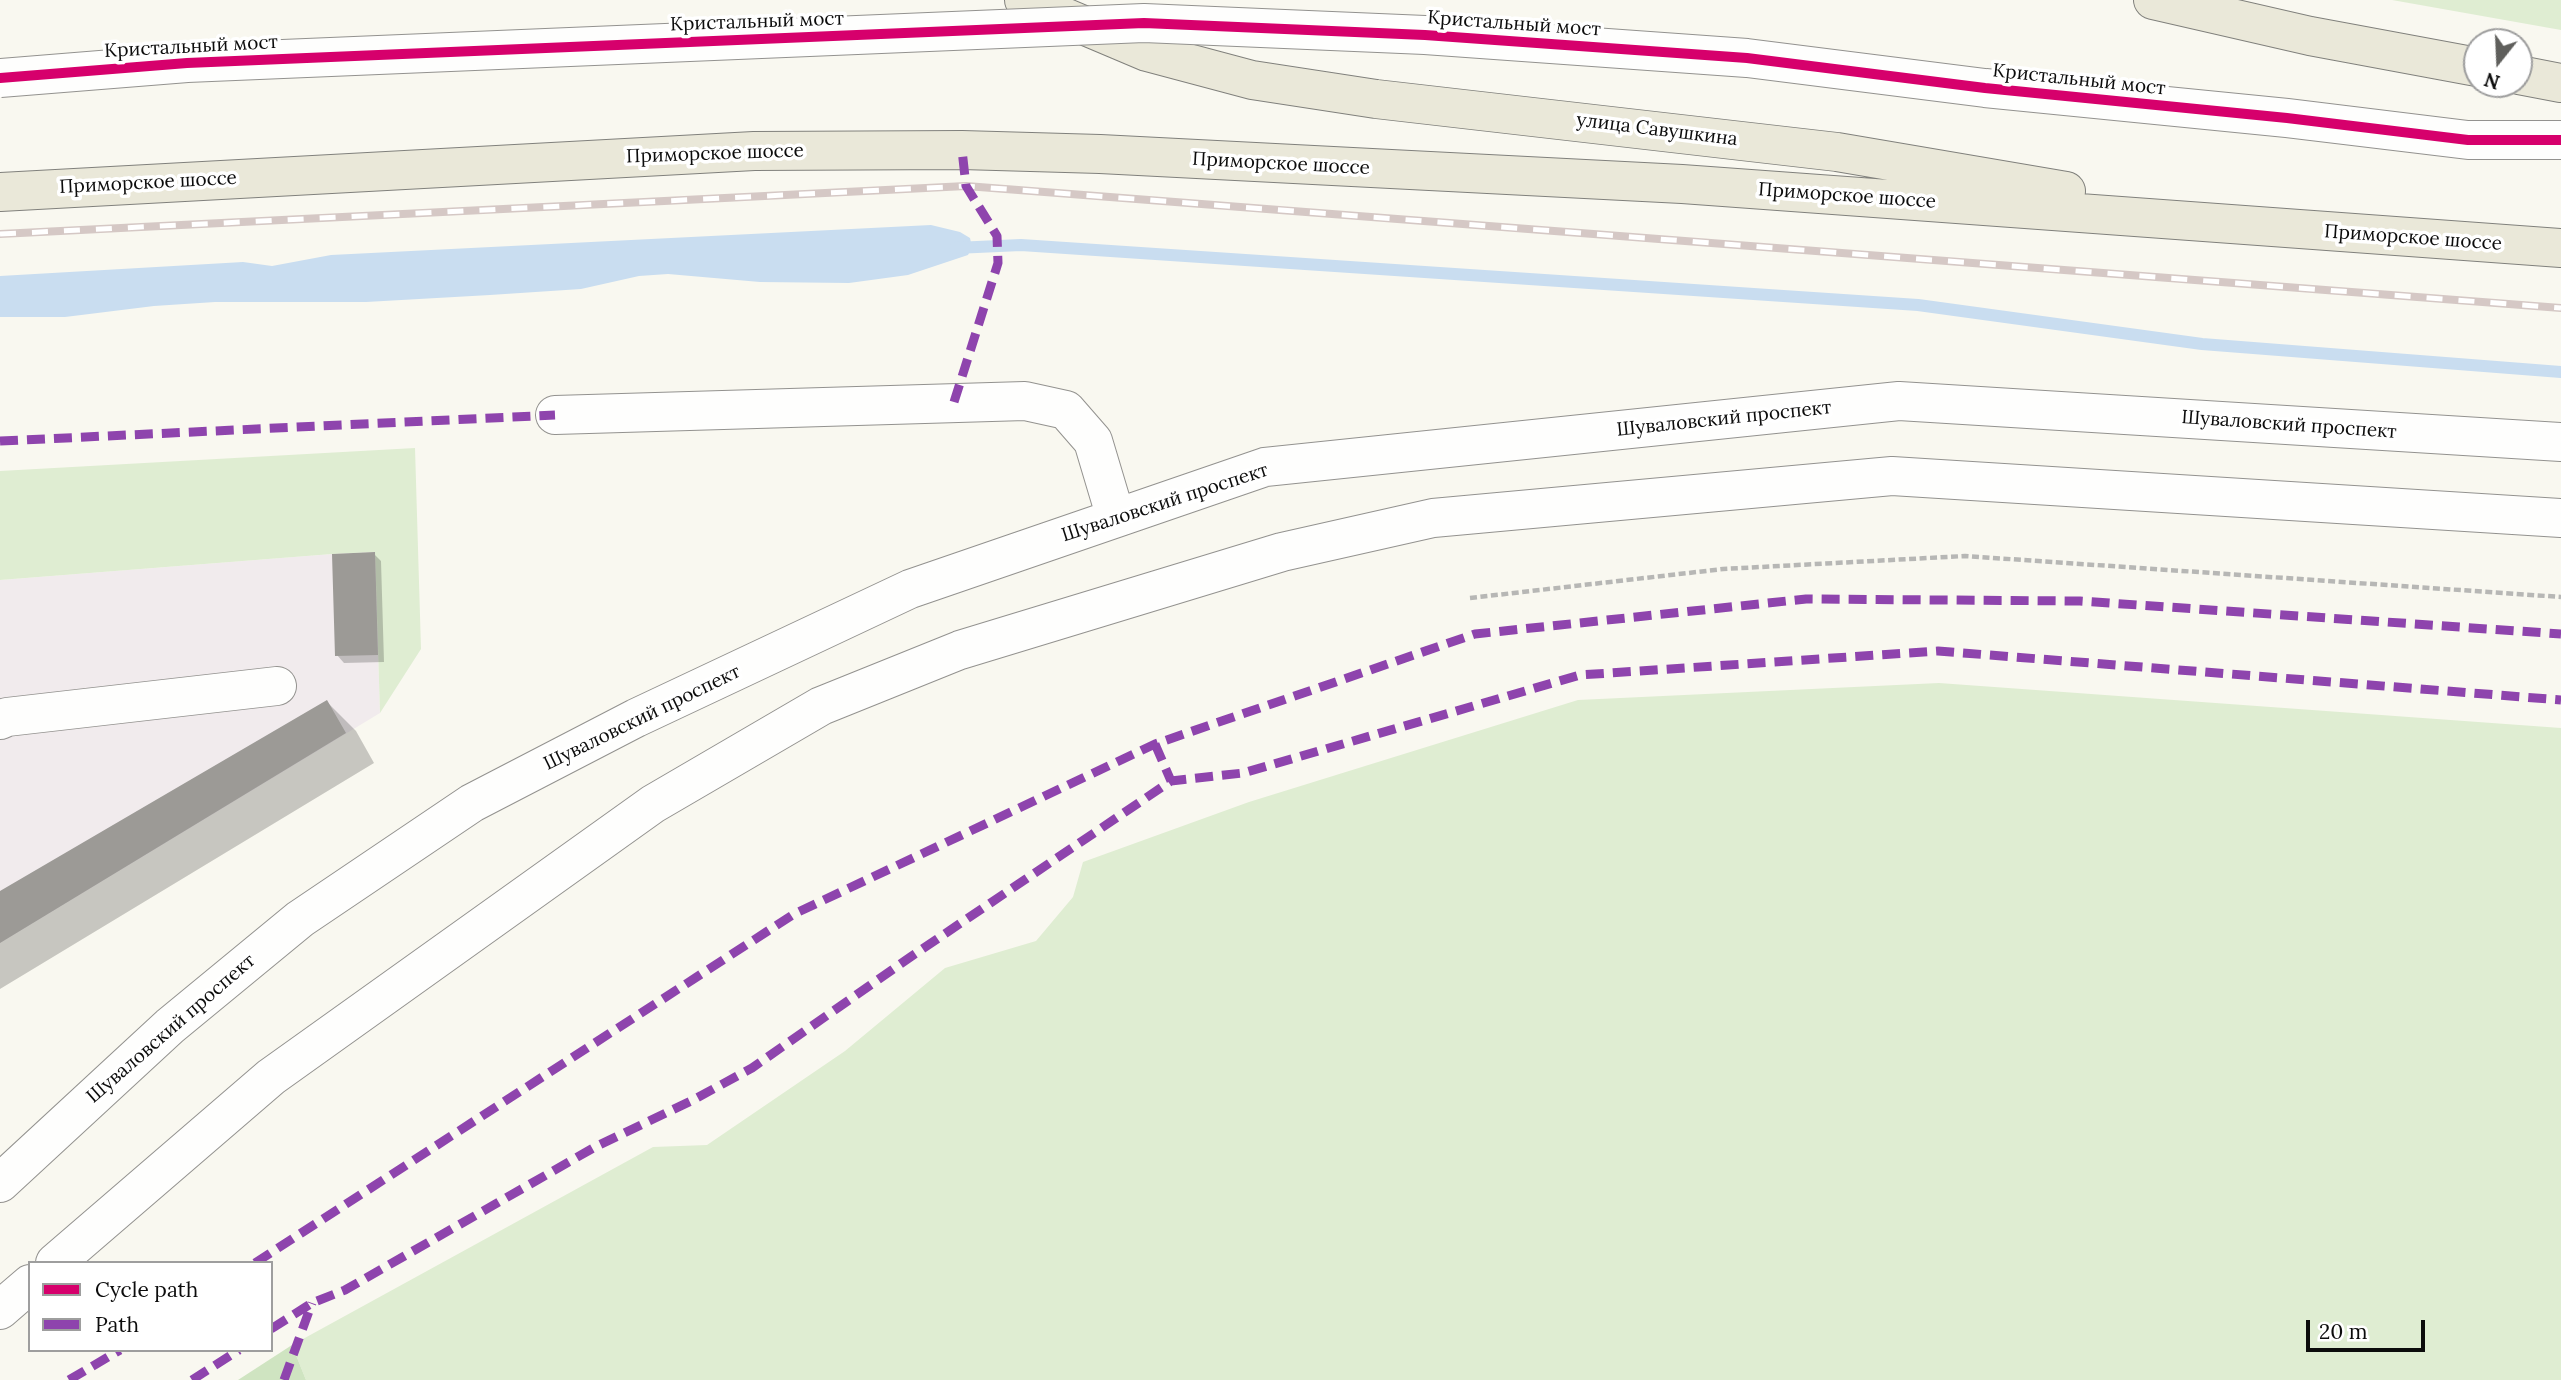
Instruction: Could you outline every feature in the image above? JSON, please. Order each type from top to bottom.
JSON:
[{"type":"main road","name":"улица Савушкина","points":[[1024,0],[1147,52],[1252,80],[1376,99],[1838,152],[2300,230]]},
{"type":"main road","points":[[2153,0],[2310,36],[2463,65]]},
{"type":"main road","points":[[2533,78],[2561,83]]},
{"type":"main road","name":"Приморское шоссе","points":[[0,192],[754,151],[962,150],[1100,154],[1682,184],[2561,248]]},
{"type":"street","name":"Кристальный мост","points":[[0,78],[187,63],[1144,23],[1425,35],[1747,58],[1985,88],[2287,118],[2468,140],[2561,140]]},
{"type":"street","points":[[555,415],[1026,401],[1066,410],[1093,441],[1116,518]]},
{"type":"street","name":"Шуваловский проспект","points":[[0,1183],[170,1026],[300,919],[472,803],[636,718],[910,589],[1265,467],[1899,401],[2561,442]]},
{"type":"street","points":[[57,1261],[271,1077],[653,804],[821,706],[960,650],[1282,552],[1433,518],[1892,476],[2561,518]]},
{"type":"street","points":[[0,720],[7,717],[277,686]]},
{"type":"street","points":[[0,1310],[28,1286]]},
{"type":"path","points":[[1470,598],[1723,569],[1965,556],[2561,597]]},
{"type":"shaded area","points":[[375,552],[380,713],[0,943],[0,580]]},
{"type":"green space","points":[[2392,0],[2561,0],[2561,30]]},
{"type":"green space","points":[[415,448],[421,649],[380,713],[375,552],[0,580],[0,471]]},
{"type":"green space","points":[[1939,683],[2561,728],[2561,1380],[306,1380],[292,1345],[653,1147],[707,1145],[845,1051],[945,968],[1036,941],[1073,897],[1083,862],[1249,802],[1578,700]]},
{"type":"green space","points":[[292,1345],[306,1380],[238,1380]]},
{"type":"water","points":[[931,225],[960,232],[970,238],[972,247],[968,255],[908,275],[849,283],[760,282],[668,274],[639,276],[581,289],[490,295],[366,302],[215,302],[65,317],[0,317],[0,276],[243,262],[272,266],[331,255]]},
{"type":"building","points":[[375,552],[378,655],[335,656],[332,554]]},
{"type":"building","points":[[327,700],[346,733],[0,943],[0,891]]},
{"type":"waterway","points":[[955,248],[1021,245],[1918,305],[2202,344],[2561,372]]},
{"type":"railway","points":[[0,234],[966,186],[2561,308]]},
{"type":"marked path","points":[[954,402],[998,263],[997,236],[966,186],[962,150]]},
{"type":"marked path","points":[[0,441],[555,415]]},
{"type":"marked path","points":[[258,1261],[794,914],[1155,744],[1475,634],[1806,599],[2080,601],[2561,634]]},
{"type":"marked path","points":[[273,1328],[312,1303],[345,1290],[595,1147],[752,1068],[1171,781],[1243,773],[1580,675],[1938,651],[2561,700]]},
{"type":"marked path","points":[[1155,744],[1171,781]]},
{"type":"marked path","points":[[284,1380],[312,1303]]},
{"type":"marked path","points":[[69,1380],[117,1352]]},
{"type":"marked path","points":[[192,1380],[236,1352]]},
{"type":"cycle path","points":[[0,78],[187,63],[1144,23],[1425,35],[1747,58],[1985,88],[2287,118],[2468,140],[2561,140]]}]
